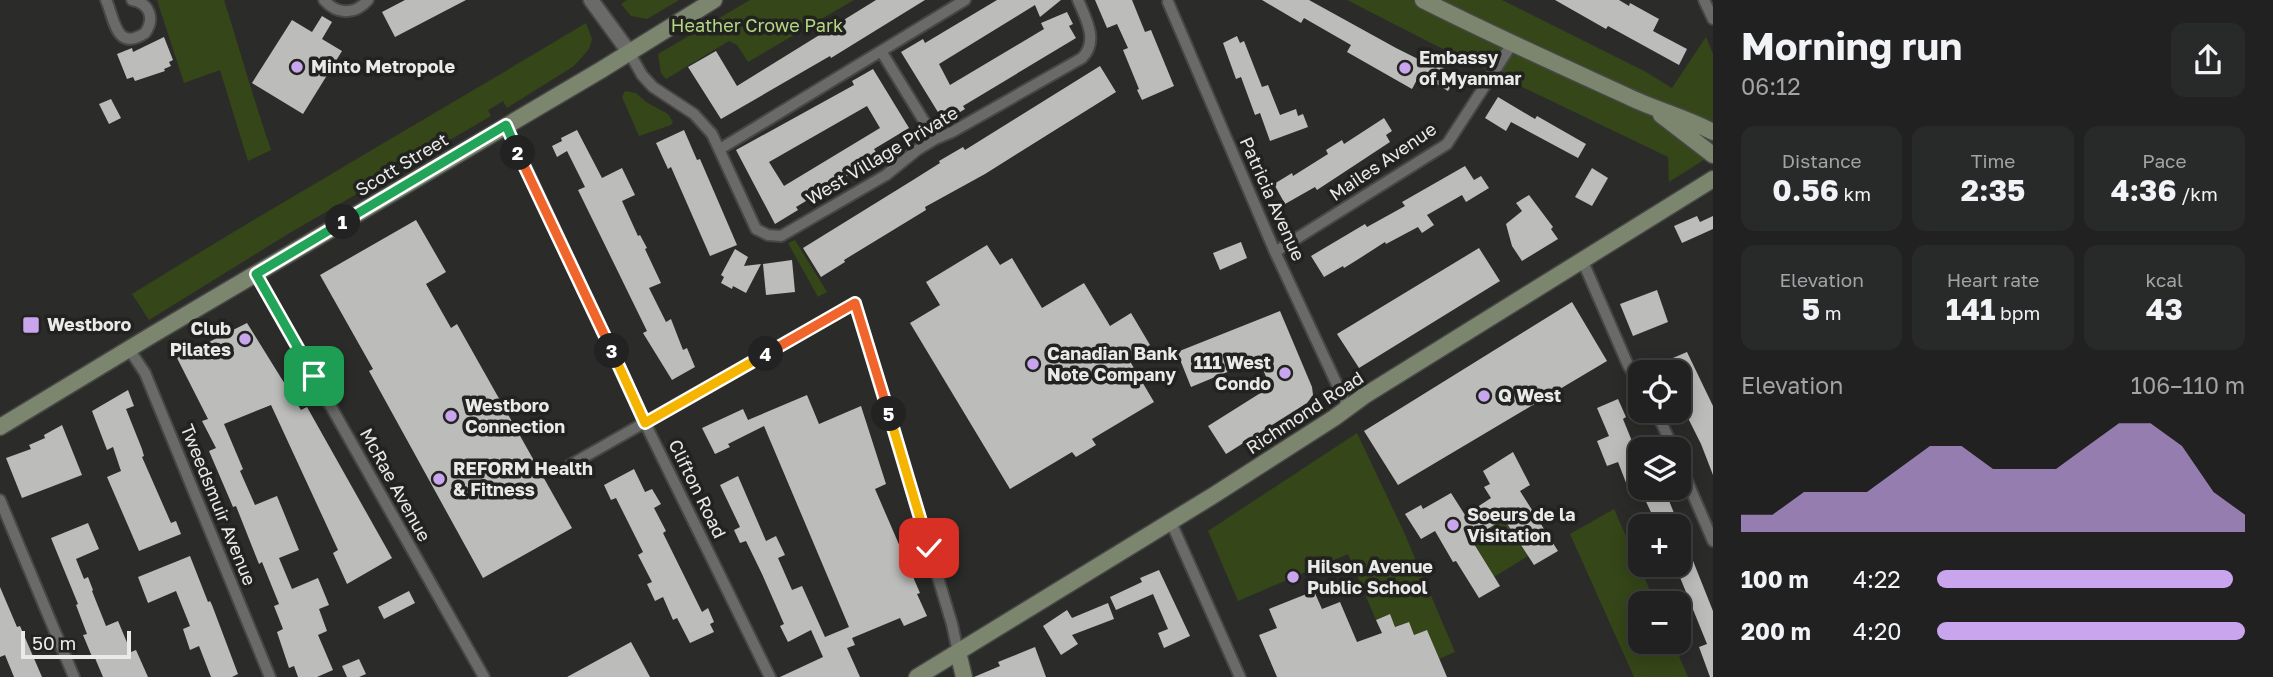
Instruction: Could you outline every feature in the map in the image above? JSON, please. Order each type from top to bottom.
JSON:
[{"type":"main road","name":"Scott Street","points":[[0,427],[715,0]]},
{"type":"main road","points":[[1423,0],[1512,44],[1713,132]]},
{"type":"main road","points":[[1645,104],[1713,155]]},
{"type":"main road","name":"Richmond Road","points":[[917,677],[1214,495],[1364,396],[1713,179]]},
{"type":"main road","points":[[958,652],[964,677]]},
{"type":"street","points":[[131,0],[148,8],[151,21],[145,33],[126,38],[116,30],[107,2],[131,0]]},
{"type":"street","points":[[324,0],[333,8],[346,12],[359,9],[368,0]]},
{"type":"street","points":[[591,0],[629,52]]},
{"type":"street","points":[[720,149],[965,0]]},
{"type":"street","name":"West Village Private","points":[[629,52],[642,75],[653,87],[703,122],[720,149],[752,223],[762,233],[774,237],[787,234],[886,174],[935,139],[953,132],[1082,58],[1090,46],[1091,32],[1078,0]]},
{"type":"street","points":[[1704,0],[1713,19]]},
{"type":"street","name":"Patricia Avenue","points":[[1168,2],[1275,252],[1348,408]]},
{"type":"street","name":"Mailes Avenue","points":[[1275,252],[1447,144],[1512,44]]},
{"type":"street","points":[[881,51],[935,139]]},
{"type":"street","name":"Clifton Road","points":[[506,125],[645,423],[770,677]]},
{"type":"street","points":[[1583,262],[1628,365]]},
{"type":"street","name":"McRae Avenue","points":[[256,274],[484,677]]},
{"type":"street","points":[[570,465],[855,303],[952,624],[958,652]]},
{"type":"street","name":"Tweedsmuir Avenue","points":[[129,349],[145,373],[270,677]]},
{"type":"street","points":[[1691,490],[1713,541]]},
{"type":"street","points":[[0,500],[74,677]]},
{"type":"street","points":[[1170,520],[1240,677]]},
{"type":"green space","points":[[157,0],[224,0],[271,150],[248,161],[220,70],[184,83]]},
{"type":"green space","points":[[627,0],[679,0],[647,19],[631,16],[621,4]]},
{"type":"green space","name":"Heather Crowe Park","points":[[750,0],[854,0],[748,62],[737,45],[729,41],[666,79],[661,73],[658,54]]},
{"type":"green space","points":[[1347,0],[1502,0],[1646,72],[1672,88],[1706,37],[1713,54],[1713,154],[1669,182],[1668,157]]},
{"type":"green space","points":[[586,23],[592,39],[589,49],[574,66],[507,108],[503,101],[488,110],[491,116],[288,234],[149,320],[132,294],[245,225]]},
{"type":"green space","points":[[625,91],[636,93],[668,114],[673,122],[671,125],[639,136],[622,97]]},
{"type":"green space","points":[[795,240],[827,292],[818,297],[788,243]]},
{"type":"green space","points":[[1357,433],[1403,530],[1455,652],[1439,659],[1427,630],[1414,635],[1408,622],[1395,627],[1389,614],[1376,620],[1348,554],[1238,601],[1208,531]]},
{"type":"green space","points":[[1614,509],[1628,541],[1628,577],[1644,577],[1650,591],[1628,591],[1628,654],[1678,654],[1688,677],[1634,677],[1570,534]]},
{"type":"green space","points":[[1504,519],[1528,556],[1494,577],[1471,539]]},
{"type":"building","points":[[405,0],[466,0],[395,37],[382,12]]},
{"type":"building","points":[[876,0],[925,0],[831,58],[830,56],[721,119],[688,67],[716,51],[737,86]]},
{"type":"building","points":[[997,0],[1061,0],[1040,17],[1035,5],[939,64],[950,85],[1044,29],[1041,23],[1067,12],[1073,24],[1069,26],[1076,38],[963,106],[965,109],[944,122],[901,52],[923,39],[925,43]]},
{"type":"building","points":[[1095,0],[1132,0],[1145,32],[1151,30],[1174,86],[1142,100],[1123,50],[1128,48],[1117,24],[1107,28]]},
{"type":"building","points":[[1262,0],[1309,0],[1396,48],[1457,76],[1448,91],[1420,74],[1412,89],[1347,52],[1351,45],[1304,18],[1301,23]]},
{"type":"building","points":[[1555,0],[1619,0],[1629,6],[1630,3],[1659,19],[1653,31],[1687,49],[1679,65]]},
{"type":"building","name":"Minto Metropole","points":[[322,16],[332,22],[322,39],[342,51],[303,114],[252,83],[292,20],[312,32]]},
{"type":"building","points":[[1237,36],[1240,43],[1244,41],[1262,87],[1268,85],[1280,115],[1296,109],[1298,116],[1303,114],[1308,127],[1270,141],[1260,113],[1255,115],[1241,77],[1236,79],[1223,43]]},
{"type":"building","points":[[164,37],[173,60],[169,62],[171,66],[164,69],[165,71],[135,81],[133,77],[127,79],[117,54],[132,48],[133,52]]},
{"type":"building","points":[[1100,66],[1116,92],[985,174],[925,207],[926,210],[821,277],[803,248],[940,163],[939,161],[963,147],[965,150]]},
{"type":"building","points":[[873,69],[909,128],[874,149],[879,157],[796,207],[798,210],[775,224],[736,150],[854,85],[852,81]],"holes":[[[867,106],[880,128],[784,186],[769,162]]]},
{"type":"building","points":[[1498,97],[1586,144],[1578,158],[1511,122],[1506,131],[1485,118]]},
{"type":"building","points":[[111,99],[121,118],[109,124],[99,104]]},
{"type":"building","points":[[1384,118],[1392,131],[1386,135],[1390,142],[1317,190],[1315,187],[1285,204],[1274,184],[1292,173],[1293,176],[1328,154],[1326,150],[1342,140],[1344,144]]},
{"type":"building","points":[[577,130],[602,178],[622,168],[635,195],[622,201],[638,236],[640,235],[647,248],[645,249],[661,283],[649,288],[666,322],[671,319],[683,350],[687,348],[695,367],[672,380],[643,333],[647,331],[578,190],[585,187],[567,151],[557,157],[552,146]]},
{"type":"building","points":[[684,130],[697,160],[700,159],[737,245],[710,256],[671,167],[668,169],[656,143]]},
{"type":"building","points":[[1465,166],[1474,180],[1481,176],[1489,188],[1466,202],[1462,195],[1427,215],[1434,225],[1422,233],[1418,227],[1386,244],[1385,242],[1344,268],[1343,266],[1324,277],[1311,256],[1365,224],[1367,227],[1405,206],[1402,202]]},
{"type":"building","points":[[1592,168],[1608,178],[1592,206],[1575,197]]},
{"type":"building","points":[[1529,195],[1553,227],[1551,229],[1558,239],[1522,261],[1512,246],[1506,224],[1522,211],[1516,203]]},
{"type":"building","points":[[1697,216],[1700,222],[1713,216],[1713,229],[1682,243],[1674,226]]},
{"type":"building","name":"Westboro Connection","points":[[416,220],[446,272],[426,284],[451,328],[457,324],[572,528],[483,578],[369,371],[373,369],[320,275]]},
{"type":"building","points":[[1241,242],[1247,258],[1220,270],[1213,253]]},
{"type":"building","name":"Canadian Bank Note Company","points":[[987,245],[1000,265],[1012,258],[1042,308],[1084,283],[1110,326],[1131,313],[1150,345],[1128,358],[1154,402],[1092,439],[1096,445],[1076,457],[1072,452],[1010,489],[910,323],[940,305],[926,282]]},
{"type":"building","points":[[1479,248],[1500,281],[1359,368],[1337,334]]},
{"type":"building","points":[[735,249],[748,257],[744,266],[761,264],[746,293],[721,283],[724,277],[721,275]]},
{"type":"building","points":[[792,260],[795,292],[766,295],[763,264]]},
{"type":"building","points":[[1657,290],[1668,322],[1633,336],[1620,304]]},
{"type":"building","points":[[1572,302],[1607,361],[1398,485],[1364,431]]},
{"type":"building","name":"111 West Condo","points":[[1280,311],[1313,395],[1307,403],[1226,454],[1208,426],[1270,387],[1259,359],[1191,387],[1177,352]]},
{"type":"building","points":[[247,323],[301,410],[307,407],[392,558],[347,584],[333,553],[338,550],[271,405],[224,424],[255,505],[277,496],[299,550],[279,558],[292,589],[318,578],[329,605],[319,609],[327,631],[318,635],[333,670],[317,677],[298,677],[294,666],[289,668],[277,632],[283,629],[274,606],[279,604],[209,451],[216,448],[202,421],[208,419],[177,358]]},
{"type":"building","points":[[1687,352],[1691,360],[1668,360]]},
{"type":"building","points":[[1691,360],[1713,406],[1713,475],[1690,423]]},
{"type":"building","points":[[128,390],[134,406],[126,409],[142,449],[142,457],[171,523],[176,521],[181,534],[139,551],[107,477],[121,471],[113,447],[107,450],[92,411]]},
{"type":"building","points":[[807,395],[819,424],[861,406],[886,484],[875,489],[920,593],[917,594],[927,616],[904,626],[900,618],[852,638],[855,645],[847,648],[860,677],[780,677],[823,657],[811,630],[788,642],[780,626],[784,624],[762,574],[746,541],[740,543],[734,530],[740,527],[720,485],[738,476],[766,541],[776,536],[785,555],[778,558],[792,590],[802,586],[825,637],[849,627],[764,426],[728,444],[730,447],[715,454],[702,428],[743,409],[748,420]]},
{"type":"building","points":[[1618,399],[1626,417],[1623,419],[1630,437],[1628,437],[1628,488],[1618,462],[1607,466],[1597,441],[1609,436],[1597,408]]},
{"type":"building","points":[[62,425],[82,475],[22,498],[6,458],[31,449],[29,445],[45,438],[44,435]]},
{"type":"building","name":"Soeurs de la Visitation","points":[[1513,452],[1530,485],[1520,491],[1558,551],[1534,565],[1504,519],[1471,539],[1500,586],[1479,598],[1435,531],[1421,539],[1405,514],[1421,505],[1423,509],[1451,493],[1465,515],[1491,498],[1484,487],[1490,484],[1483,471]]},
{"type":"building","points":[[634,469],[645,492],[652,489],[661,504],[654,508],[666,531],[663,533],[702,612],[708,608],[714,622],[710,624],[714,632],[690,643],[677,618],[673,620],[663,597],[655,601],[647,584],[652,582],[638,555],[643,552],[616,498],[611,500],[604,485]]},
{"type":"building","points":[[1645,500],[1669,500],[1674,514],[1652,514]]},
{"type":"building","points":[[88,523],[99,549],[76,559],[84,579],[88,577],[106,626],[118,621],[131,652],[136,650],[148,677],[103,677],[83,635],[87,634],[76,605],[78,604],[51,538]]},
{"type":"building","points":[[190,556],[238,674],[232,677],[211,677],[199,646],[190,650],[183,629],[190,626],[176,591],[148,603],[138,577]]},
{"type":"building","points":[[1691,556],[1713,611],[1713,677],[1710,677],[1699,647],[1707,644],[1691,604],[1691,591],[1686,591],[1680,577],[1691,577]]},
{"type":"building","points":[[1159,570],[1190,636],[1164,648],[1158,633],[1168,629],[1153,594],[1116,610],[1110,597],[1142,582],[1140,578]]},
{"type":"building","points":[[0,587],[42,677],[14,677],[5,655],[0,657]]},
{"type":"building","points":[[409,591],[415,603],[384,619],[378,607]]},
{"type":"building","points":[[1314,591],[1322,609],[1340,602],[1357,642],[1382,633],[1376,620],[1390,614],[1395,627],[1409,622],[1414,635],[1427,630],[1447,677],[1277,677],[1259,635],[1277,628],[1269,609]]},
{"type":"building","points":[[1108,603],[1114,619],[1072,635],[1078,644],[1061,655],[1043,626],[1067,610],[1072,618]]},
{"type":"building","points":[[631,642],[650,677],[567,677]]},
{"type":"building","points":[[1035,647],[1046,677],[974,677],[1000,666],[998,662]]},
{"type":"building","points":[[359,659],[366,674],[347,677],[342,666]]},
{"type":"place","name":"Minto Metropole","points":[[297,67]]},
{"type":"place","name":"Embassy of Myanmar","points":[[1405,68]]},
{"type":"place","name":"Westboro","points":[[31,325]]},
{"type":"place","name":"Club Pilates","points":[[245,339]]},
{"type":"place","name":"Canadian Bank Note Company","points":[[1033,364]]},
{"type":"place","name":"111 West Condo","points":[[1285,373]]},
{"type":"place","name":"Q West","points":[[1484,396]]},
{"type":"place","name":"Westboro Connection","points":[[451,416]]},
{"type":"place","name":"REFORM Health & Fitness","points":[[439,479]]},
{"type":"place","name":"Soeurs de la Visitation","points":[[1453,525]]},
{"type":"place","name":"Hilson Avenue Public School","points":[[1293,577]]},
{"type":"route","points":[[314,376],[256,274],[506,125],[645,423],[855,303],[929,548]]}]
